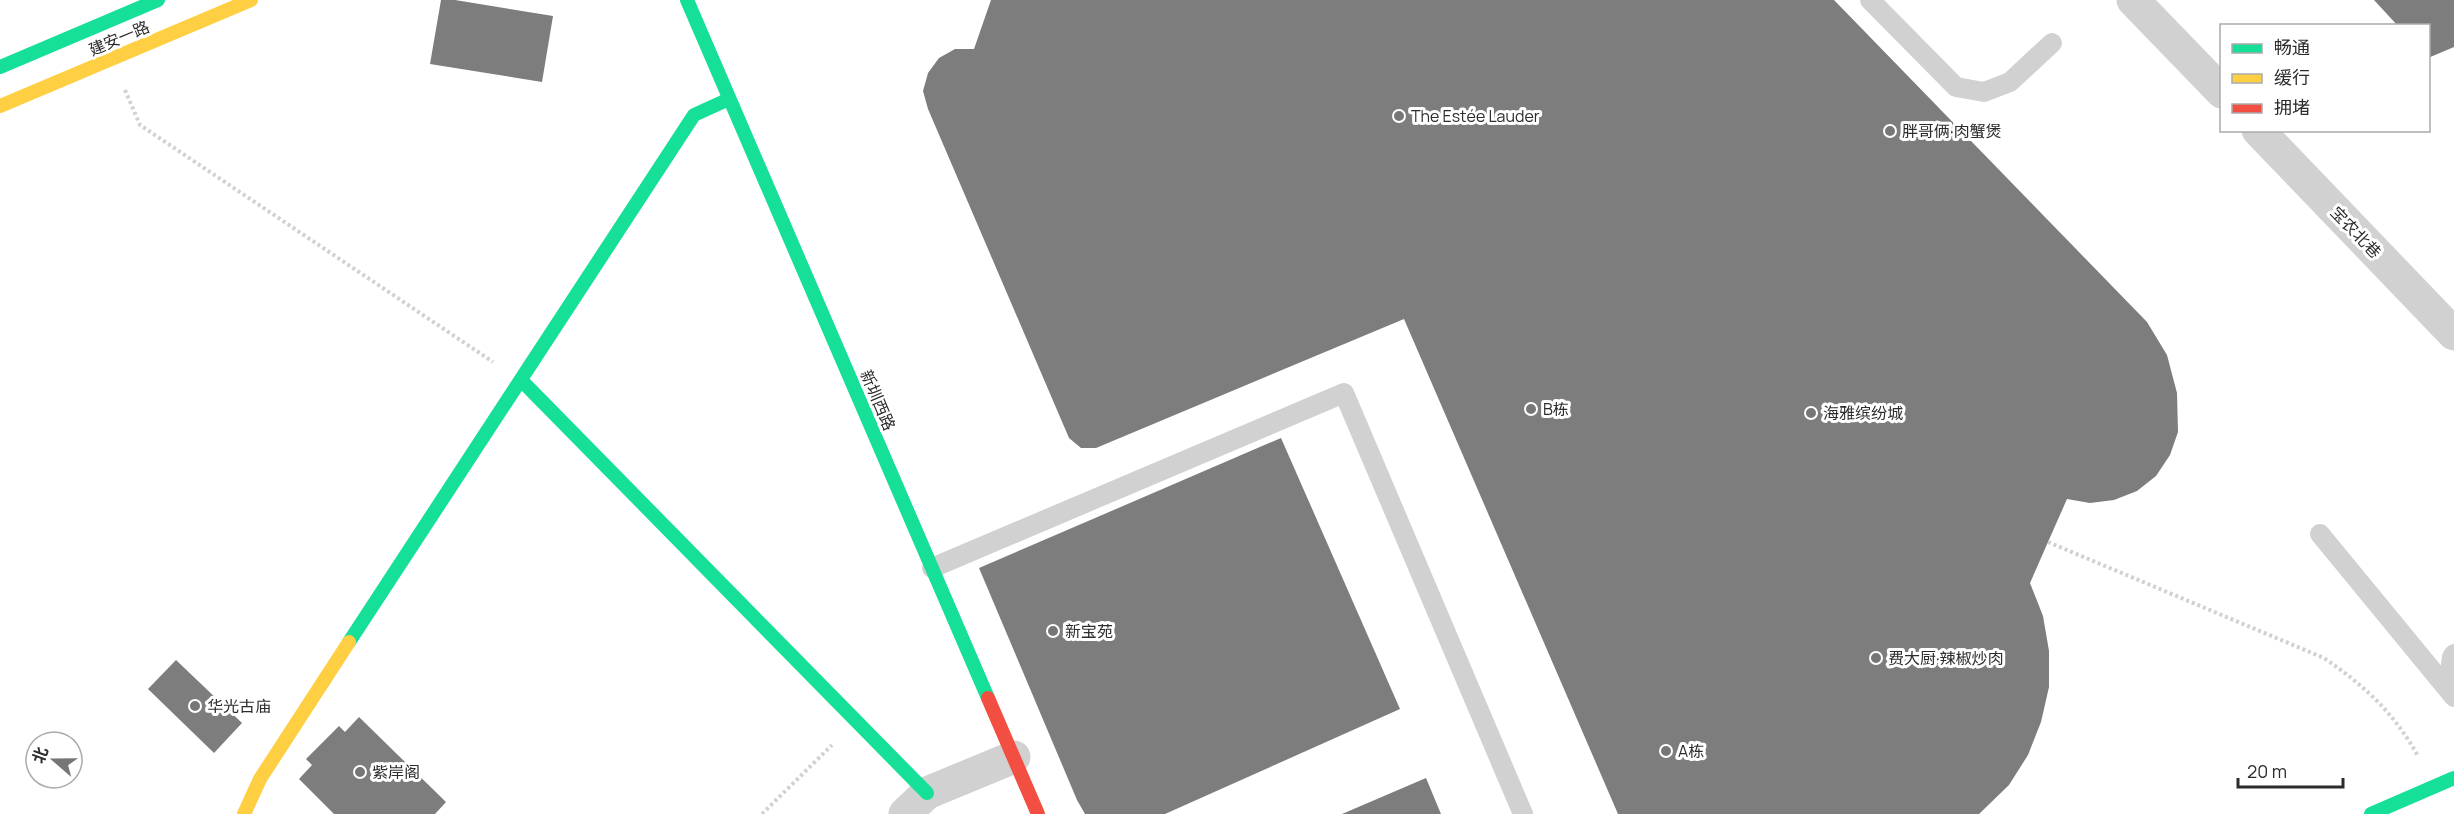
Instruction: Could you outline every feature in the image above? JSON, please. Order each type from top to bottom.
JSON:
[{"type":"street","name":"建安一路","points":[[0,67],[158,0]]},
{"type":"street","name":"建安一路","points":[[0,106],[251,0]]},
{"type":"street","name":"新圳西路","points":[[687,0],[1038,814]]},
{"type":"street","points":[[2133,0],[2220,90]]},
{"type":"street","points":[[244,814],[260,779],[694,115],[729,99]]},
{"type":"street","name":"宝农北巷","points":[[2260,132],[2454,334]]},
{"type":"street","points":[[522,381],[857,721],[916,804],[1014,757]]},
{"type":"street","points":[[2372,814],[2454,778]]},
{"type":"lane","points":[[1870,0],[1956,87],[1984,92],[2010,82],[2052,43]]},
{"type":"lane","points":[[932,568],[1344,393],[1523,814]]},
{"type":"lane","points":[[2320,534],[2451,693]]},
{"type":"lane","points":[[2451,693],[2454,654]]},
{"type":"path","points":[[113,58],[140,125],[522,381]]},
{"type":"path","points":[[2048,542],[2324,658],[2357,681],[2389,712],[2422,763]]},
{"type":"path","points":[[762,814],[857,721]]},
{"type":"building","points":[[441,0],[455,0],[553,16],[542,82],[430,64]]},
{"type":"building","name":"海雅缤纷城","points":[[991,0],[1834,0],[2147,322],[2167,355],[2177,393],[2178,432],[2170,455],[2156,476],[2137,491],[2114,500],[2090,503],[2067,499],[2030,583],[2043,616],[2049,651],[2049,687],[2041,722],[2028,755],[2009,785],[1979,814],[1618,814],[1404,319],[1096,448],[1081,448],[1069,438],[928,109],[923,91],[928,73],[939,58],[955,49],[974,49]]},
{"type":"building","points":[[2374,0],[2454,0],[2454,47],[2430,57],[2430,24],[2396,24]]},
{"type":"building","points":[[1281,438],[1400,709],[1165,814],[1085,814],[1077,800],[979,568]]},
{"type":"building","name":"华光古庙","points":[[176,660],[242,723],[214,753],[148,689]]},
{"type":"building","name":"紫岸阁","points":[[359,717],[446,802],[435,814],[334,814],[299,779],[312,765],[306,759],[339,726],[345,732]]},
{"type":"building","points":[[1426,778],[1441,814],[1342,814]]},
{"type":"traffic: fast","points":[[0,67],[158,0]]},
{"type":"traffic: fast","points":[[687,0],[988,698]]},
{"type":"traffic: fast","points":[[349,642],[694,115],[729,99]]},
{"type":"traffic: fast","points":[[522,381],[927,793]]},
{"type":"traffic: fast","points":[[2371,814],[2454,778]]},
{"type":"traffic: slow","points":[[0,106],[251,0]]},
{"type":"traffic: slow","points":[[244,814],[260,779],[349,642]]},
{"type":"traffic: jam","points":[[988,698],[1038,814]]},
{"type":"place","name":"The Estée Lauder","points":[[1399,116]]},
{"type":"place","name":"胖哥俩·肉蟹煲","points":[[1890,131]]},
{"type":"place","name":"B栋","points":[[1531,409]]},
{"type":"place","name":"海雅缤纷城","points":[[1811,413]]},
{"type":"place","name":"新宝苑","points":[[1053,631]]},
{"type":"place","name":"费大厨·辣椒炒肉","points":[[1876,658]]},
{"type":"place","name":"华光古庙","points":[[195,706]]},
{"type":"place","name":"A栋","points":[[1666,751]]},
{"type":"place","name":"紫岸阁","points":[[360,772]]}]
